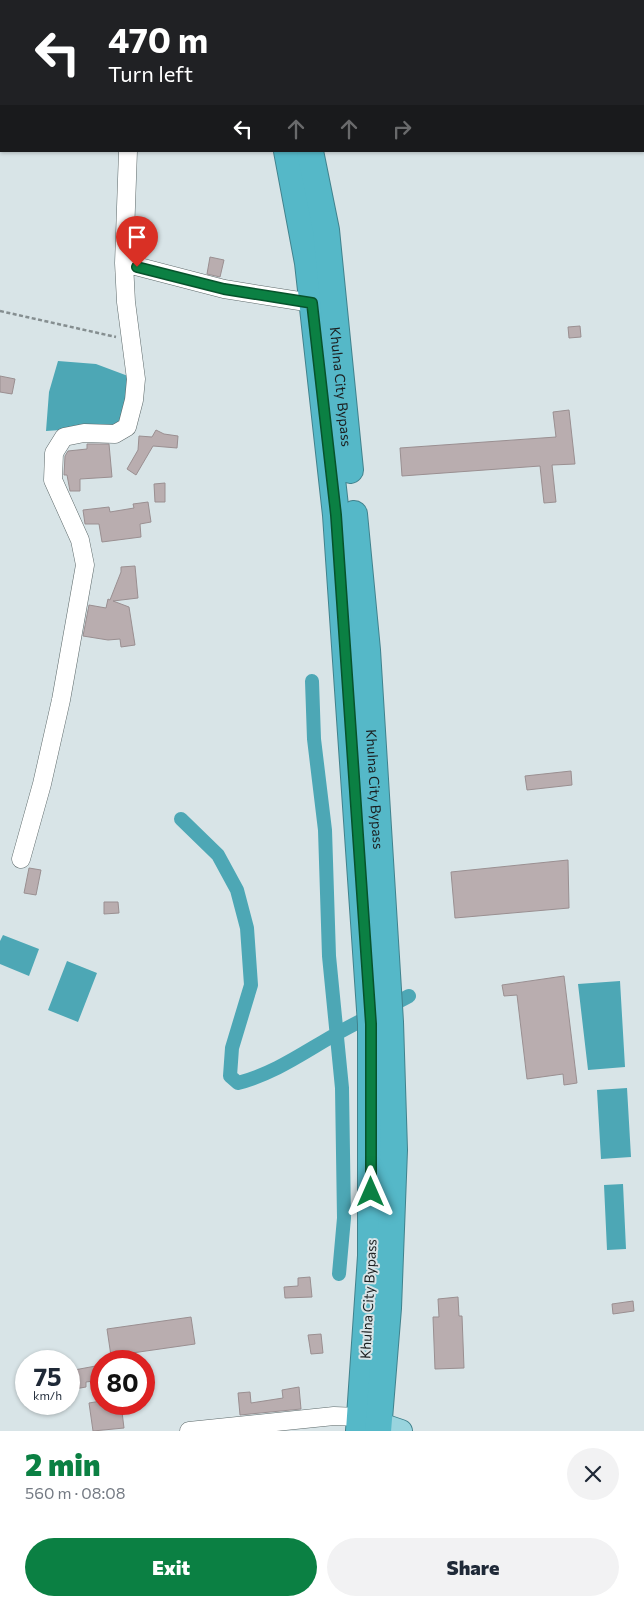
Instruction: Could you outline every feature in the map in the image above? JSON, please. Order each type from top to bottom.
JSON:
[{"type":"highway","name":"Khulna City Bypass","points":[[287,152],[308,263],[336,515],[371,1024],[372,1256],[376,1427]]},
{"type":"highway","name":"Khulna City Bypass","points":[[310,152],[326,230],[366,640],[390,1022],[394,1150],[388,1308],[376,1427]]},
{"type":"street","points":[[21,860],[42,784],[59,709],[85,565],[80,540],[53,480],[54,453],[64,437],[84,433],[115,434],[127,427],[134,400],[136,378],[124,263],[128,152]]},
{"type":"street","points":[[124,263],[224,289],[312,303]]},
{"type":"street","points":[[189,1431],[334,1416],[376,1427]]},
{"type":"path","points":[[0,311],[131,341]]},
{"type":"water","points":[[58,361],[96,364],[128,376],[125,421],[113,431],[89,428],[46,431],[49,392]]},
{"type":"water","points":[[3,935],[39,949],[29,976],[0,964],[0,941]]},
{"type":"water","points":[[67,961],[97,973],[78,1022],[48,1010]]},
{"type":"water","points":[[620,981],[625,1067],[588,1070],[578,984]]},
{"type":"water","points":[[627,1088],[631,1157],[601,1159],[597,1090]]},
{"type":"water","points":[[623,1184],[626,1249],[607,1250],[604,1185]]},
{"type":"building","points":[[210,257],[224,260],[220,277],[207,274]]},
{"type":"building","points":[[580,326],[581,337],[569,338],[568,327]]},
{"type":"building","points":[[0,376],[15,379],[12,394],[0,392]]},
{"type":"building","points":[[569,410],[575,464],[552,465],[556,502],[544,503],[540,466],[402,476],[400,448],[556,437],[553,412]]},
{"type":"building","points":[[156,430],[164,434],[178,436],[177,448],[153,446],[136,475],[127,469],[138,450],[139,436],[152,437]]},
{"type":"building","points":[[87,444],[109,444],[112,477],[80,479],[80,491],[70,491],[67,475],[64,475],[65,456],[68,451],[87,449]]},
{"type":"building","points":[[165,483],[165,502],[155,502],[154,484]]},
{"type":"building","points":[[148,502],[151,522],[140,524],[141,537],[102,542],[99,524],[85,524],[83,510],[109,507],[110,512],[134,508],[133,504]]},
{"type":"building","points":[[135,566],[138,598],[113,601],[129,607],[135,645],[121,647],[120,639],[108,640],[83,636],[89,605],[106,608],[108,599],[110,600],[121,572],[121,567]]},
{"type":"building","points":[[571,771],[572,785],[527,790],[525,776]]},
{"type":"building","points":[[568,860],[569,908],[455,918],[451,872]]},
{"type":"building","points":[[29,868],[41,870],[36,895],[24,893]]},
{"type":"building","points":[[104,902],[118,902],[119,913],[104,914]]},
{"type":"building","points":[[564,976],[577,1083],[564,1085],[563,1074],[527,1079],[517,995],[504,996],[502,985]]},
{"type":"building","points":[[310,1277],[312,1297],[285,1298],[284,1287],[298,1286],[298,1278]]},
{"type":"building","points":[[458,1297],[459,1316],[462,1316],[464,1368],[435,1369],[433,1317],[439,1317],[438,1299]]},
{"type":"building","points":[[633,1301],[634,1311],[613,1314],[612,1304]]},
{"type":"building","points":[[191,1317],[195,1344],[153,1350],[110,1350],[107,1329]]},
{"type":"building","points":[[321,1334],[323,1353],[311,1354],[308,1335]]},
{"type":"building","points":[[90,1367],[90,1381],[86,1382],[86,1387],[80,1388],[80,1369]]},
{"type":"building","points":[[299,1387],[301,1409],[240,1415],[238,1393],[250,1392],[251,1403],[283,1398],[282,1390]]},
{"type":"building","points":[[91,1415],[122,1415],[124,1428],[93,1431]]},
{"type":"waterway","points":[[312,681],[314,739],[325,830],[329,956],[342,1088],[344,1218],[339,1274]]},
{"type":"waterway","points":[[181,819],[218,855],[237,890],[247,928],[251,985],[232,1048],[230,1076],[238,1083],[277,1068],[347,1028],[409,996]]},
{"type":"route","points":[[137,267],[224,289],[312,303],[336,515],[371,1024],[371,1192]]}]
